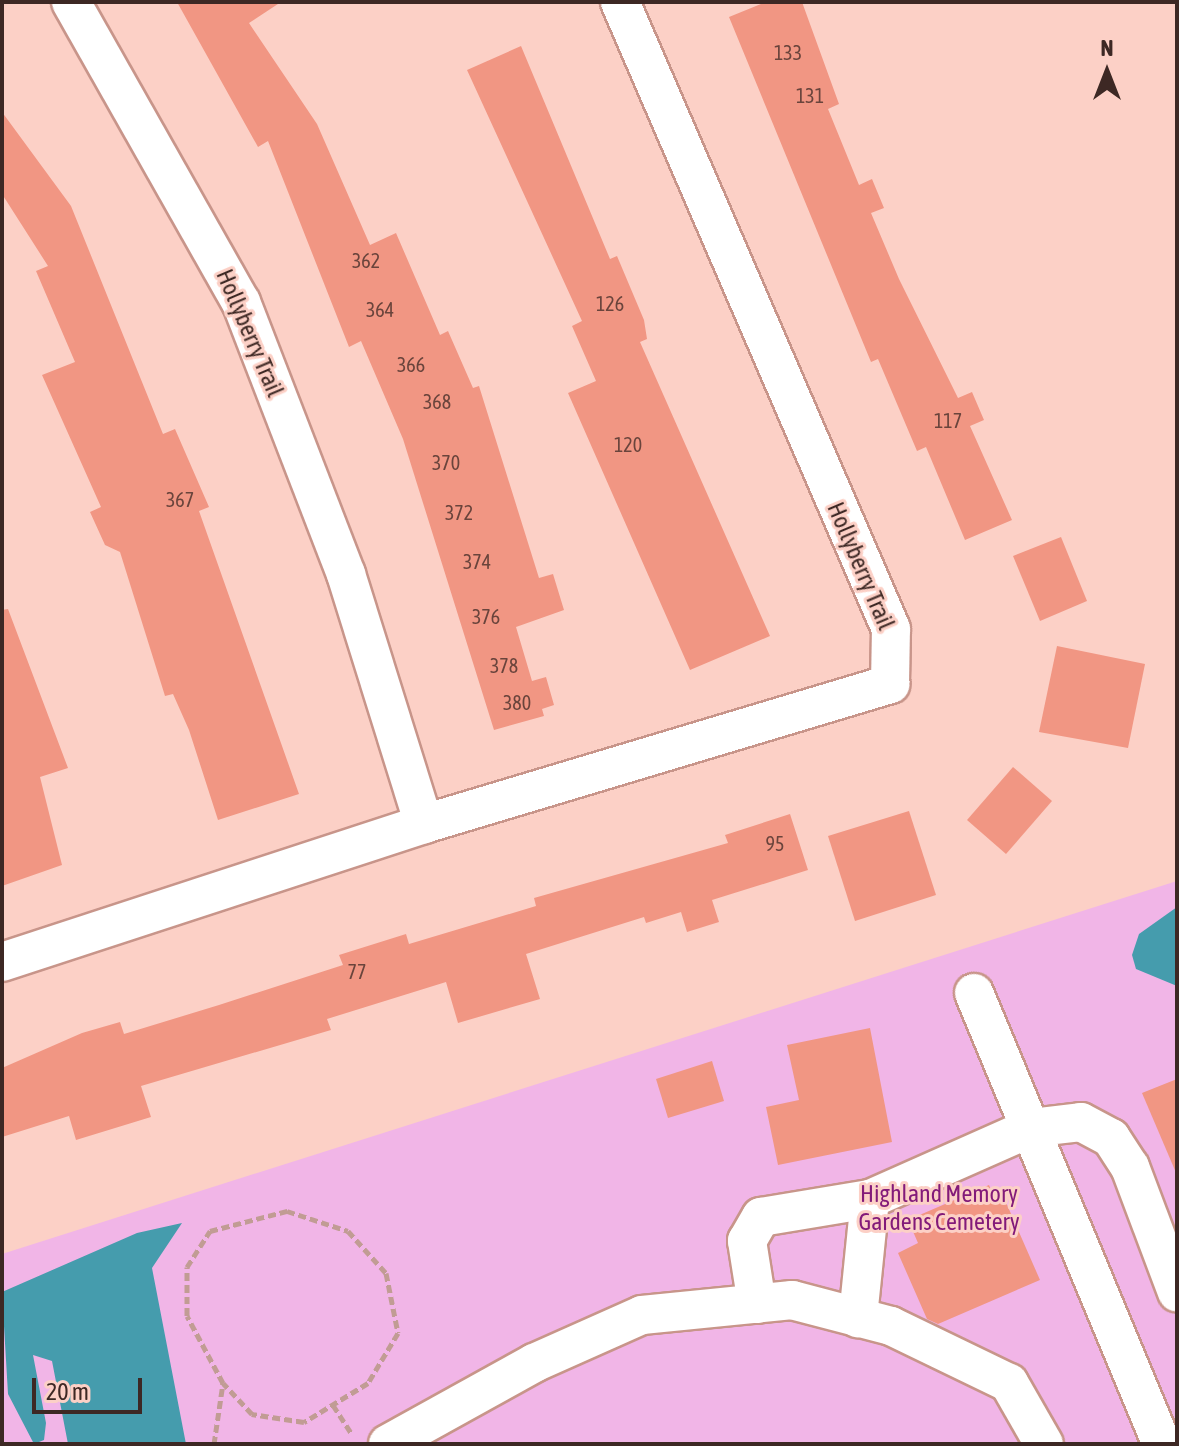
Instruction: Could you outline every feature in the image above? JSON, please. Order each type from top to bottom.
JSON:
[{"type":"street","name":"Hollyberry Trail","points":[[71,2],[241,302],[346,574],[424,824]]},
{"type":"street","name":"Hollyberry Trail","points":[[2,962],[424,824],[890,684],[891,629],[620,2]]},
{"type":"street","points":[[974,993],[1162,1444]]},
{"type":"street","points":[[757,1304],[747,1241],[761,1217],[870,1199],[1030,1128],[1081,1122],[1111,1138],[1130,1167],[1177,1292]]},
{"type":"street","points":[[858,1318],[870,1199]]},
{"type":"street","points":[[388,1444],[534,1363],[642,1315],[792,1300],[858,1318],[1009,1383],[1044,1444]]},
{"type":"path","points":[[287,1211],[348,1231],[386,1273],[398,1333],[368,1383],[304,1422],[252,1414],[223,1383],[187,1316],[187,1267],[210,1231],[287,1211]]},
{"type":"path","points":[[214,1444],[223,1383]]},
{"type":"path","points":[[333,1405],[358,1444]]},
{"type":"green space","name":"Highland Memory Gardens Cemetery","points":[[1177,881],[1177,1444],[2,1444],[2,1254]]},
{"type":"water","points":[[1177,907],[1177,986],[1136,969],[1132,955],[1139,934]]},
{"type":"water","points":[[182,1223],[152,1268],[186,1444],[68,1444],[52,1361],[33,1355],[46,1423],[44,1440],[34,1444],[8,1394],[2,1292],[137,1233]]},
{"type":"building","points":[[177,2],[281,2],[249,23],[317,124],[370,245],[396,233],[440,335],[448,331],[473,388],[479,386],[539,578],[553,574],[564,610],[516,627],[532,681],[546,677],[554,705],[542,709],[544,716],[494,730],[403,439],[361,341],[349,347],[268,141],[258,147]]},
{"type":"building","points":[[766,2],[802,2],[839,104],[828,109],[859,185],[872,179],[884,208],[871,213],[899,279],[958,398],[972,392],[984,420],[970,426],[1012,520],[965,540],[926,447],[917,451],[878,359],[871,362],[729,17]]},
{"type":"building","points":[[521,46],[610,259],[617,256],[644,320],[647,339],[640,342],[770,636],[690,670],[568,393],[596,381],[572,326],[582,321],[467,70]]},
{"type":"building","points":[[2,112],[71,206],[163,434],[175,429],[209,507],[199,511],[299,794],[218,820],[189,730],[173,694],[165,696],[120,552],[105,545],[90,512],[101,507],[42,375],[75,362],[36,271],[48,266],[2,194]]},
{"type":"building","points":[[1061,537],[1087,601],[1040,621],[1013,556]]},
{"type":"building","points":[[8,609],[68,768],[40,777],[62,865],[2,886],[2,610]]},
{"type":"building","points":[[1057,646],[1145,664],[1128,748],[1039,732]]},
{"type":"building","points":[[1013,767],[1052,801],[1006,854],[967,820]]},
{"type":"building","points":[[909,811],[936,895],[855,921],[828,836]]},
{"type":"building","points":[[790,814],[808,870],[712,900],[719,922],[687,932],[681,912],[646,923],[644,917],[526,954],[540,999],[458,1023],[446,982],[327,1019],[331,1030],[141,1086],[151,1117],[76,1140],[69,1116],[2,1137],[2,1068],[82,1033],[120,1022],[124,1034],[219,1005],[343,965],[339,955],[406,934],[409,944],[536,906],[534,898],[728,843],[725,835]]},
{"type":"building","points":[[870,1028],[892,1142],[778,1165],[766,1107],[799,1100],[787,1045]]},
{"type":"building","points":[[712,1061],[724,1101],[668,1118],[656,1079]]},
{"type":"building","points":[[1177,1079],[1177,1175],[1142,1093]]},
{"type":"building","points":[[989,1185],[997,1204],[1005,1200],[1040,1280],[938,1324],[927,1319],[898,1253],[918,1243],[908,1220]]}]
